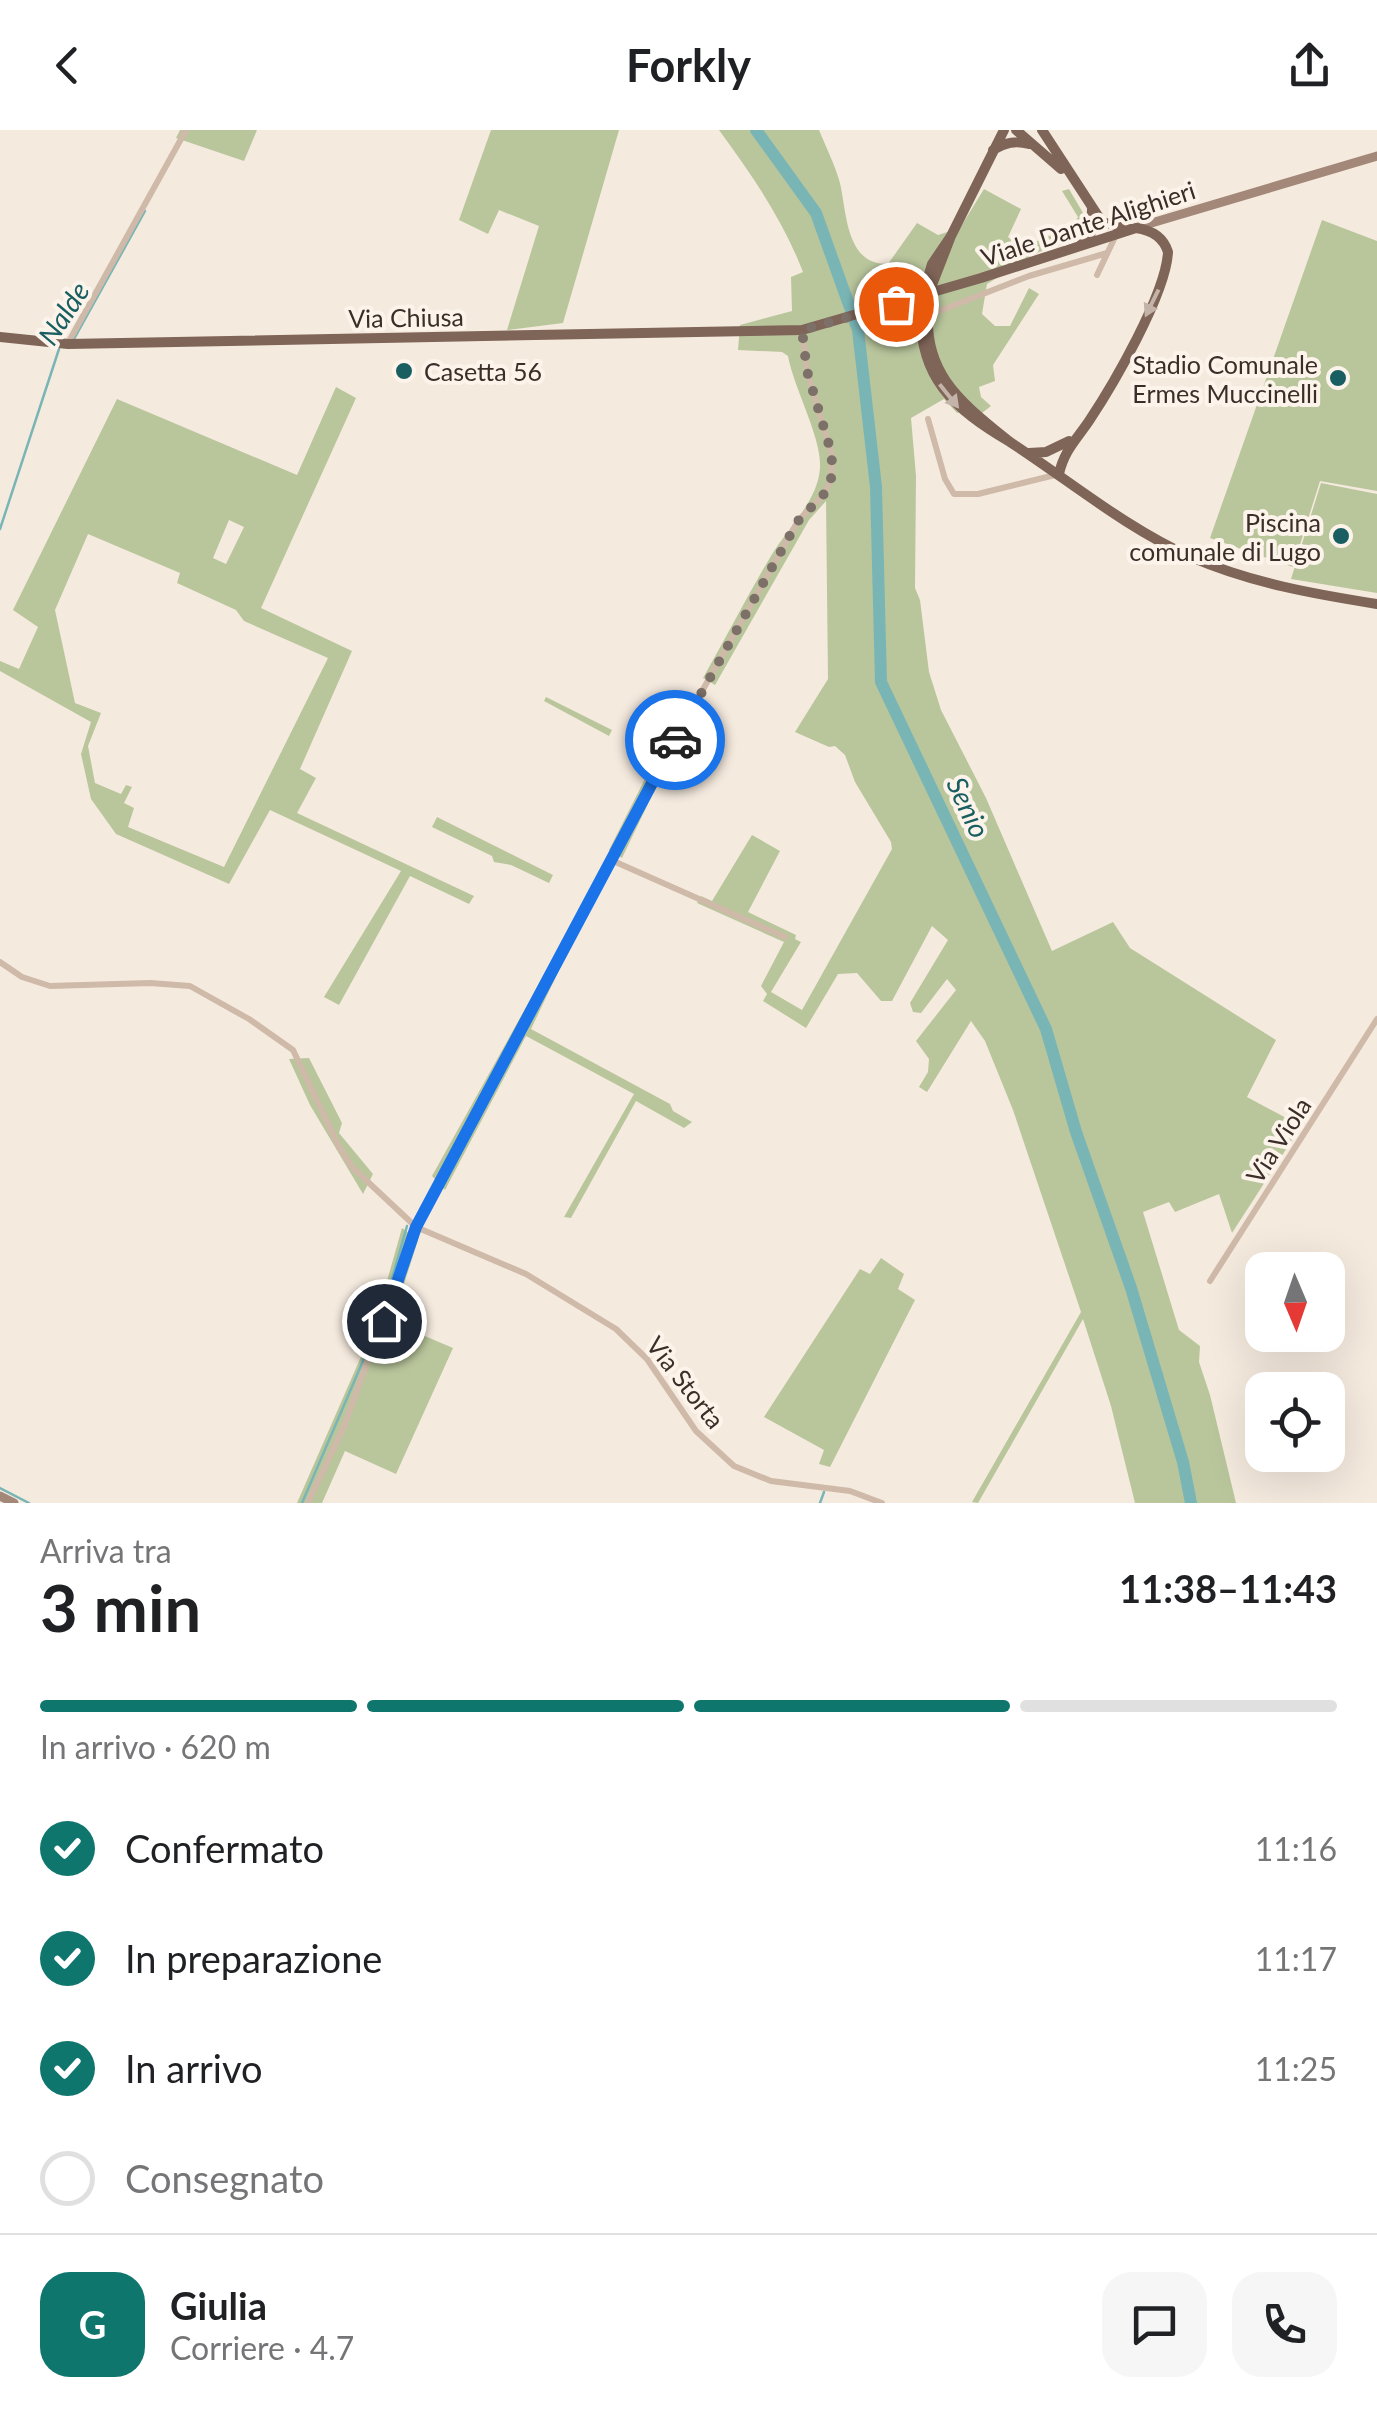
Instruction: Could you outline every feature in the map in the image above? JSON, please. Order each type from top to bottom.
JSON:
[{"type":"main road","points":[[929,286],[1004,130]]},
{"type":"main road","points":[[1016,130],[1069,176]]},
{"type":"main road","points":[[1042,130],[1102,222],[1149,230],[1166,245],[1167,264],[1142,324],[1088,422],[1066,450],[1059,474]]},
{"type":"main road","points":[[993,150],[1020,141],[1031,145]]},
{"type":"main road","points":[[1077,247],[1091,234],[1092,208]]},
{"type":"main road","name":"Viale Dante Alighieri","points":[[807,330],[1134,229]]},
{"type":"main road","points":[[926,308],[923,342],[936,378],[956,406],[1149,536],[1238,575],[1377,604]]},
{"type":"main road","name":"Via Chiusa","points":[[0,338],[68,344],[807,330]]},
{"type":"main road","points":[[1027,453],[1058,448],[1078,434]]},
{"type":"street","points":[[68,344],[186,130]]},
{"type":"street","name":"Viale Dante Alighieri","points":[[1134,229],[1377,156]]},
{"type":"street","points":[[1097,275],[1116,234]]},
{"type":"street","points":[[926,308],[1107,253]]},
{"type":"street","points":[[308,1503],[345,1424],[416,1227],[679,732],[790,536],[831,480],[832,455],[807,371],[807,330]]},
{"type":"street","points":[[928,419],[954,494],[978,494],[1059,474]]},
{"type":"street","points":[[611,860],[785,938]]},
{"type":"street","points":[[0,962],[22,977],[50,986],[190,986],[249,1019],[293,1050],[352,1167],[416,1227]]},
{"type":"street","name":"Via Viola","points":[[1210,1281],[1377,1019]]},
{"type":"street","name":"Via Storta","points":[[416,1227],[526,1274],[616,1328],[646,1359],[696,1430],[734,1466],[771,1481],[850,1491],[882,1503]]},
{"type":"street","points":[[0,1496],[14,1503]]},
{"type":"green space","points":[[180,130],[257,130],[244,161],[176,138]]},
{"type":"green space","points":[[491,130],[619,130],[563,323],[507,330],[539,226],[499,210],[488,234],[459,220]]},
{"type":"green space","points":[[719,130],[819,130],[840,183],[851,236],[856,247],[874,262],[888,264],[917,223],[938,235],[960,228],[984,189],[1021,209],[1008,237],[1021,248],[1072,226],[1078,217],[1062,191],[1069,189],[1086,218],[1084,229],[1074,240],[1039,252],[987,284],[982,314],[995,326],[1010,326],[1029,288],[1039,294],[993,365],[995,381],[979,387],[981,397],[991,406],[982,413],[957,413],[944,399],[911,418],[916,476],[915,588],[929,672],[941,710],[986,798],[1052,951],[1113,922],[1130,948],[1276,1040],[1247,1097],[1301,1126],[1232,1233],[1219,1194],[1175,1212],[1169,1202],[1143,1212],[1179,1330],[1200,1346],[1199,1362],[1236,1503],[1135,1503],[1111,1406],[1083,1319],[978,1503],[972,1502],[1081,1312],[1013,1110],[985,1041],[971,1021],[927,1092],[919,1087],[928,1072],[929,1059],[916,1041],[956,990],[947,979],[921,1013],[913,1012],[910,1003],[948,940],[932,926],[892,1001],[881,1001],[857,973],[838,974],[806,1028],[763,1001],[767,994],[761,986],[784,942],[697,903],[701,896],[712,901],[752,835],[780,851],[748,912],[796,935],[795,939],[801,942],[771,992],[802,1010],[892,849],[855,782],[845,755],[835,746],[795,732],[828,679],[826,501],[809,520],[715,685],[703,678],[771,556],[808,503],[820,468],[817,442],[788,356],[782,352],[738,350],[740,325],[792,311],[791,277],[803,272],[766,198]]},
{"type":"green space","points":[[1322,220],[1377,241],[1377,491],[1320,481],[1293,567],[1210,538]]},
{"type":"green space","points":[[336,387],[356,398],[261,608],[352,651],[300,769],[316,778],[297,813],[474,896],[469,904],[410,876],[339,1005],[324,997],[401,871],[270,810],[229,884],[116,834],[91,799],[81,754],[91,722],[0,671],[0,661],[19,669],[38,627],[13,610],[117,399],[297,475]],"holes":[[[229,520],[244,527],[226,564],[213,558]],[[88,534],[180,573],[177,583],[236,610],[244,621],[328,658],[224,867],[128,827],[134,808],[124,803],[132,787],[126,785],[121,794],[95,783],[88,746],[101,713],[75,703],[55,610]]]},
{"type":"green space","name":"Piscina comunale di Lugo","points":[[1321,483],[1377,494],[1377,593],[1291,579]]},
{"type":"green space","points":[[546,697],[612,730],[609,736],[544,701]]},
{"type":"green space","points":[[669,760],[622,858],[609,850],[654,761]]},
{"type":"green space","points":[[437,817],[553,875],[549,883],[511,865],[494,862],[492,856],[432,827]]},
{"type":"green space","points":[[564,939],[571,945],[531,1029],[670,1104],[673,1111],[692,1122],[684,1128],[636,1101],[571,1218],[564,1217],[634,1094],[526,1036],[445,1190],[432,1176]]},
{"type":"green space","points":[[309,1058],[342,1123],[339,1133],[373,1174],[363,1194],[310,1105],[289,1059]]},
{"type":"green space","points":[[402,1228],[418,1240],[392,1322],[453,1348],[396,1474],[345,1451],[322,1503],[297,1503],[374,1327]]},
{"type":"green space","points":[[881,1258],[904,1274],[898,1289],[915,1300],[830,1467],[819,1464],[824,1450],[764,1417],[860,1269],[870,1274]]},
{"type":"waterway","name":"Senio","points":[[756,130],[816,213],[858,330],[876,487],[881,682],[1046,1029],[1076,1132],[1131,1288],[1183,1462],[1191,1503]]},
{"type":"waterway","name":"Nalde","points":[[74,339],[145,211]]},
{"type":"waterway","name":"Nalde","points":[[0,529],[59,349]]},
{"type":"waterway","points":[[384,1307],[407,1226]]},
{"type":"waterway","points":[[302,1503],[369,1347]]},
{"type":"waterway","points":[[0,1488],[29,1503]]},
{"type":"waterway","points":[[820,1503],[824,1492]]},
{"type":"way so far","points":[[675,740],[798,521],[824,494],[831,480],[832,455],[807,371],[802,330],[896,304]]},
{"type":"place","name":"Casetta 56","points":[[404,371]]},
{"type":"place","name":"Stadio Comunale Ermes Muccinelli","points":[[1338,378]]},
{"type":"place","name":"Piscina comunale di Lugo","points":[[1341,536]]},
{"type":"route","points":[[384,1321],[416,1227],[675,740]]}]
